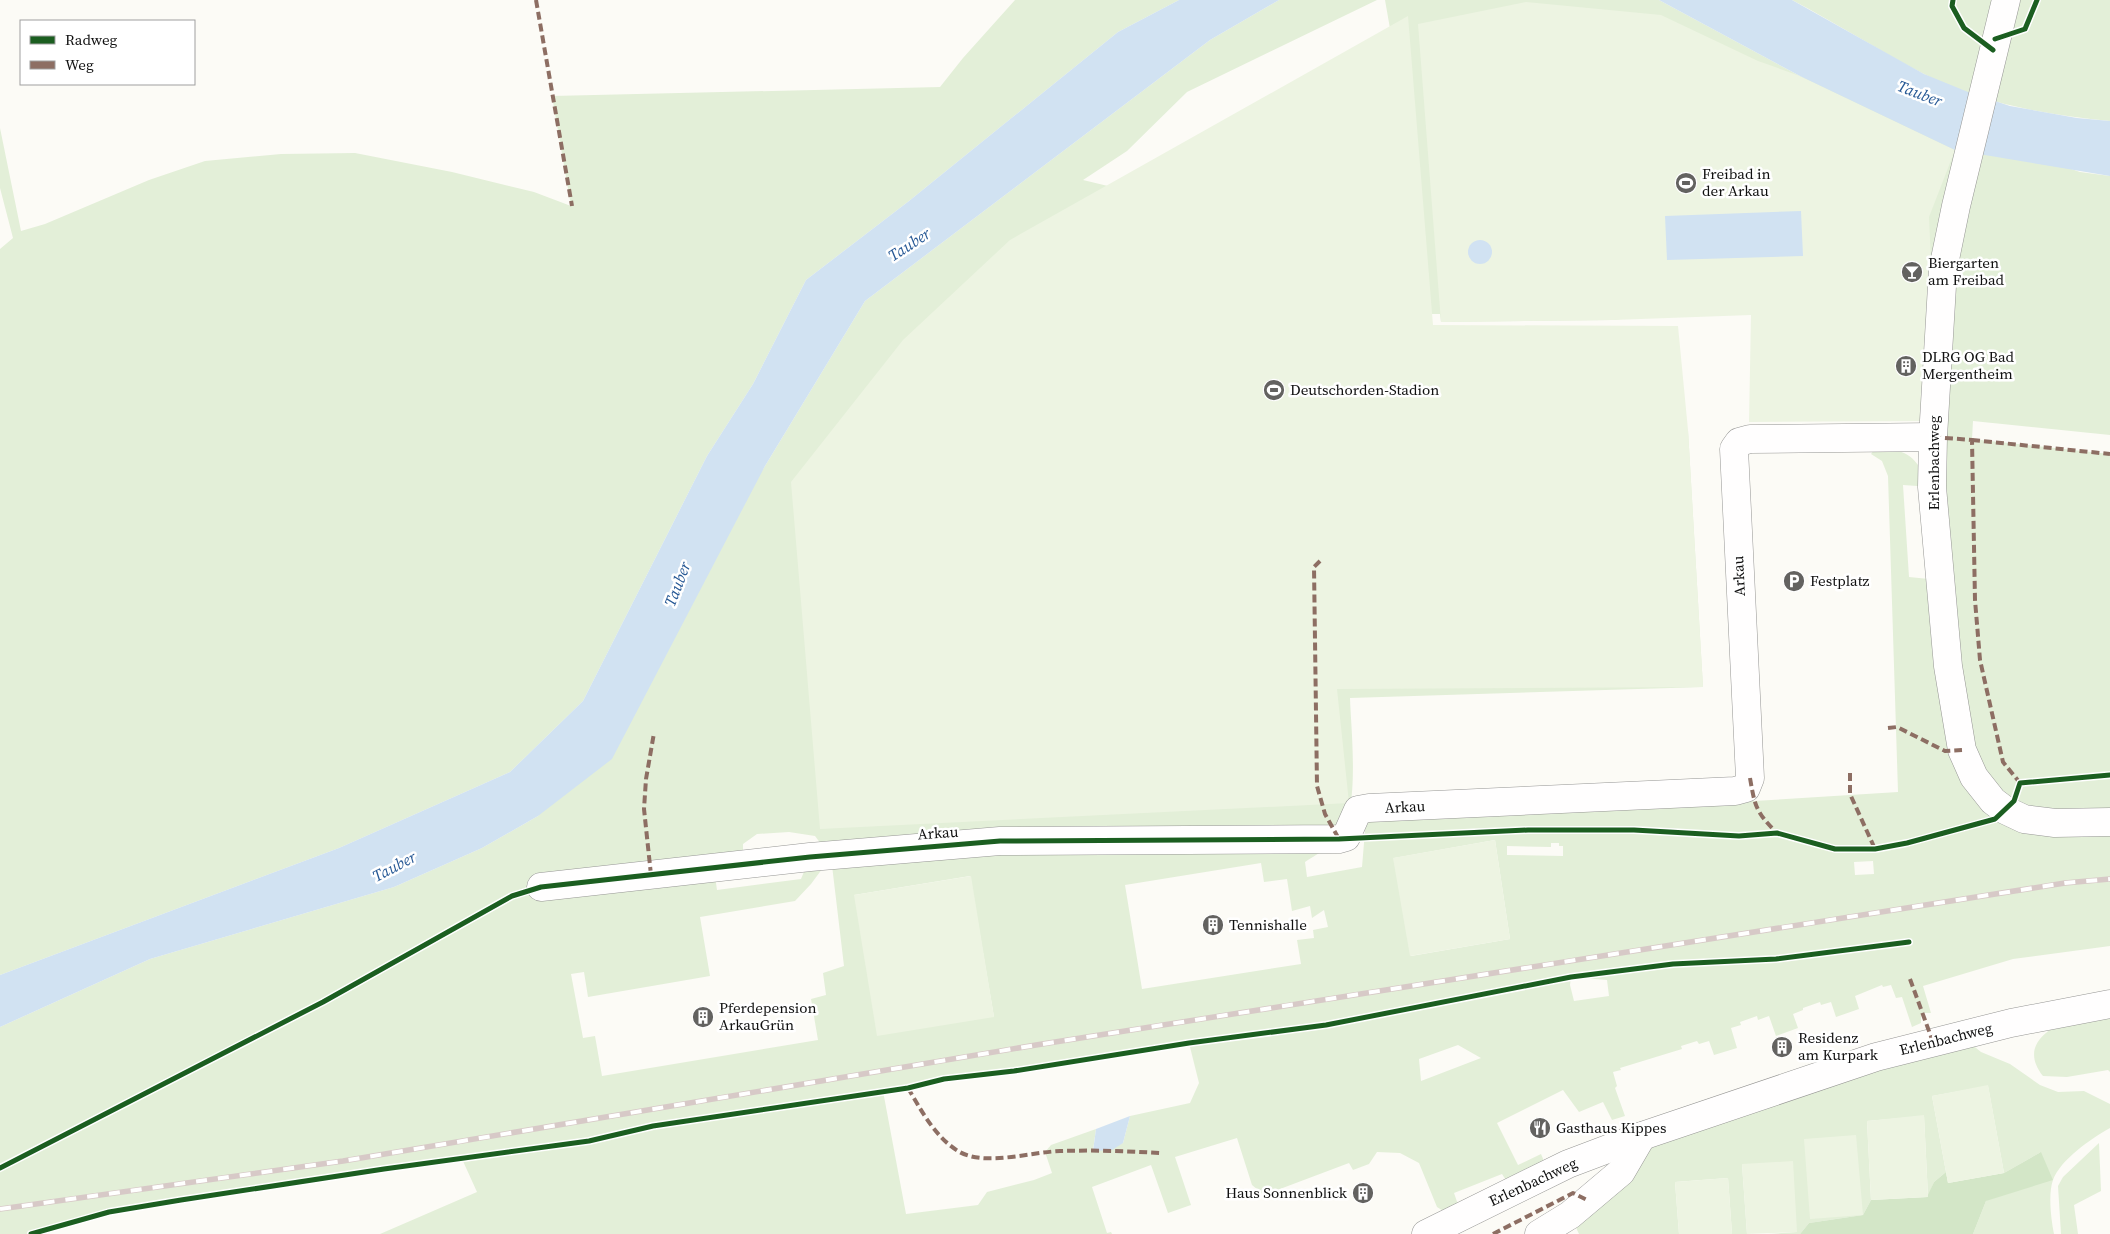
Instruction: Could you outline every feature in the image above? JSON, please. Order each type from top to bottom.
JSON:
[{"type":"street","name":"Erlenbachweg","points":[[2006,0],[1965,167],[1943,269],[1932,437],[1932,487],[1948,666],[1962,750],[1974,777],[1993,801],[2005,810],[2024,819],[2054,823],[2110,822]]},
{"type":"street","name":"Arkau","points":[[541,886],[810,857],[1000,841],[1339,839],[1346,837],[1358,810],[1369,808],[1735,791],[1746,788],[1750,778],[1734,449],[1739,442],[1750,439],[1932,437]]},
{"type":"street","name":"Erlenbachweg","points":[[1426,1234],[1568,1164],[1642,1136],[1876,1057],[2011,1023],[2110,1004]]},
{"type":"street","points":[[1539,1234],[1570,1215],[1621,1172],[1642,1136]]},
{"type":"green space","points":[[1015,0],[1179,0],[1118,32],[909,201],[806,280],[753,384],[707,456],[583,701],[510,772],[339,848],[0,975],[0,249],[13,238],[0,188],[0,128],[21,231],[45,224],[149,180],[205,161],[281,154],[355,153],[452,172],[534,192],[571,206],[552,96],[940,87],[963,58]]},
{"type":"green space","points":[[1279,0],[1377,0],[1187,92],[1127,151],[1083,180],[1170,201],[1194,254],[1688,430],[1703,687],[1350,698],[1353,772],[1349,813],[1344,829],[1337,840],[1305,862],[1307,877],[1362,867],[1366,819],[1543,809],[1754,801],[1898,792],[1888,476],[1882,461],[1871,454],[1874,450],[1896,450],[1910,456],[1932,486],[1943,203],[1927,350],[1755,303],[1613,320],[1441,322],[1440,314],[1423,314],[1392,40],[1385,0],[1659,0],[1800,76],[2080,172],[2110,176],[2110,435],[1973,421],[1972,439],[2110,454],[2110,946],[2013,959],[1923,986],[1931,1013],[1921,1013],[1921,1023],[1912,1027],[1902,997],[1896,998],[1891,985],[1883,987],[1882,985],[1855,996],[1859,1009],[1836,1017],[1831,1002],[1821,1005],[1820,1002],[1803,1008],[1803,1010],[1793,1014],[1798,1028],[1776,1036],[1769,1016],[1758,1020],[1757,1016],[1740,1022],[1741,1025],[1731,1028],[1737,1048],[1714,1055],[1709,1041],[1699,1044],[1697,1041],[1681,1046],[1682,1049],[1620,1068],[1621,1070],[1613,1072],[1617,1086],[1615,1088],[1625,1116],[1612,1120],[1603,1102],[1579,1112],[1563,1090],[1497,1123],[1518,1165],[1541,1154],[1549,1173],[1513,1191],[1502,1174],[1454,1193],[1462,1216],[1456,1219],[1437,1207],[1419,1163],[1400,1153],[1377,1152],[1369,1164],[1353,1170],[1349,1163],[1264,1195],[1252,1185],[1237,1138],[1175,1157],[1191,1205],[1168,1213],[1151,1165],[1092,1187],[1107,1233],[1111,1232],[1112,1234],[380,1234],[477,1192],[462,1159],[384,1169],[109,1212],[33,1234],[0,1234],[0,1027],[150,959],[394,887],[482,848],[538,816],[765,466],[865,301],[1210,40]],"holes":[[[1903,485],[1932,487],[1939,580],[1909,577]],[[789,832],[815,836],[830,856],[810,857],[801,879],[717,890],[714,869],[743,857],[743,844],[757,834]],[[1495,840],[1510,939],[1411,956],[1394,858]],[[1551,843],[1559,843],[1559,846],[1563,846],[1563,856],[1507,855],[1507,846],[1551,847]],[[831,857],[844,966],[823,973],[826,995],[811,999],[818,1040],[602,1076],[595,1036],[583,1038],[571,974],[584,972],[588,997],[710,976],[700,917],[795,901],[811,884]],[[1873,861],[1874,874],[1855,875],[1854,862]],[[1261,863],[1264,882],[1287,879],[1292,911],[1310,906],[1312,918],[1324,910],[1328,927],[1313,930],[1314,938],[1297,940],[1301,964],[1142,989],[1125,885]],[[970,876],[994,1017],[854,895]],[[1571,977],[1607,980],[1609,996],[1574,1001],[1570,985]],[[1189,1043],[1199,1083],[1190,1103],[1130,1116],[1123,1143],[1093,1150],[1096,1129],[1051,1145],[1045,1152],[1052,1173],[1034,1180],[987,1192],[978,1205],[906,1214],[883,1091],[944,1079],[1014,1071]],[[1458,1045],[1481,1058],[1421,1081],[1419,1059]]]},
{"type":"green space","points":[[1792,0],[2110,0],[2110,121],[2037,111],[1990,100],[1966,92],[1922,73]]},
{"type":"green space","name":"Freibad in der Arkau","points":[[1526,2],[1661,15],[1758,61],[1800,76],[1955,150],[1929,217],[1932,285],[1921,421],[1749,422],[1751,315],[1613,320],[1441,322],[1418,24]]},
{"type":"green space","name":"Deutschorden-Stadion","points":[[1408,16],[1433,325],[1678,326],[1688,430],[1703,687],[1337,689],[1349,803],[820,829],[791,482],[903,340],[1010,240]]},
{"type":"green space","points":[[1495,840],[1510,939],[1410,956],[1393,858]]},
{"type":"green space","points":[[971,876],[994,1017],[877,1036],[854,895]]},
{"type":"green space","points":[[2110,1004],[2110,1072],[2108,1070],[2067,1077],[2043,1076],[2035,1061],[2035,1048],[2042,1037],[2067,1020]]},
{"type":"green space","points":[[1970,1043],[1981,1052],[2010,1064],[2040,1085],[2058,1092],[2084,1091],[2110,1104],[2110,1128],[2069,1157],[2053,1180],[2050,1199],[2054,1234],[1973,1234],[1986,1201],[2041,1152],[2004,1173],[1988,1086],[1932,1096],[1946,1172],[1934,1182],[1928,1197],[1924,1116],[1867,1121],[1871,1200],[1863,1215],[1809,1223],[1800,1234],[1768,1234],[1797,1232],[1742,1164],[1747,1234],[1732,1234],[1728,1178],[1675,1182],[1679,1234],[1579,1234],[1570,1215],[1642,1136]]},
{"type":"green space","points":[[1988,1085],[2004,1173],[1948,1183],[1932,1096]]},
{"type":"green space","points":[[1924,1115],[1928,1197],[1871,1200],[1867,1121]]},
{"type":"green space","points":[[1856,1135],[1863,1215],[1810,1219],[1804,1139]]},
{"type":"green space","points":[[2099,1143],[2101,1191],[2074,1205],[2078,1234],[2061,1234],[2058,1186],[2063,1177]]},
{"type":"green space","points":[[2041,1152],[2053,1180],[1986,1201],[1973,1234],[1800,1234],[1809,1223],[1863,1215],[1871,1200],[1927,1197],[1934,1182],[1946,1172],[1948,1183],[2004,1173]]},
{"type":"green space","points":[[1793,1161],[1797,1232],[1747,1234],[1742,1164]]},
{"type":"green space","points":[[1728,1178],[1732,1234],[1679,1234],[1675,1182]]},
{"type":"water","name":"Tauber","points":[[1179,0],[1279,0],[1210,40],[865,301],[765,466],[612,759],[538,816],[482,848],[394,887],[150,959],[0,1027],[0,975],[339,848],[510,772],[583,701],[707,456],[753,384],[806,280],[909,201],[1118,32]]},
{"type":"water","name":"Tauber","points":[[1659,0],[1792,0],[1924,74],[1968,92],[2010,106],[2077,118],[2110,121],[2110,176],[1955,150],[1800,76]]},
{"type":"water","points":[[1801,211],[1803,256],[1667,260],[1665,216]]},
{"type":"water","points":[[1480,240],[1489,243],[1492,252],[1489,261],[1480,264],[1471,261],[1468,252],[1471,243]]},
{"type":"water","points":[[1130,1116],[1123,1143],[1112,1150],[1093,1151],[1096,1129]]},
{"type":"railway","points":[[0,1209],[343,1161],[1036,1045],[2065,883],[2110,879]]},
{"type":"marked path","points":[[536,0],[572,206]]},
{"type":"marked path","points":[[1933,437],[1972,440],[1975,600],[1980,660],[2003,762],[2020,783]]},
{"type":"marked path","points":[[1972,440],[2110,454]]},
{"type":"marked path","points":[[1320,561],[1314,567],[1317,786],[1325,814],[1339,839],[1342,839]]},
{"type":"marked path","points":[[1888,728],[1897,727],[1945,751],[1962,750]]},
{"type":"marked path","points":[[651,875],[644,809],[646,779],[654,733]]},
{"type":"marked path","points":[[1850,773],[1850,794],[1875,849]]},
{"type":"marked path","points":[[1750,778],[1753,796],[1758,808],[1765,820],[1777,833]]},
{"type":"marked path","points":[[1910,979],[1933,1042]]},
{"type":"marked path","points":[[908,1088],[923,1114],[942,1138],[958,1151],[968,1156],[994,1158],[1072,1151],[1160,1153]]},
{"type":"marked path","points":[[1493,1234],[1573,1193],[1587,1200]]},
{"type":"cycle path","points":[[1953,0],[1952,6],[1964,28],[1993,50]]},
{"type":"cycle path","points":[[1995,39],[2025,29],[2037,0]]},
{"type":"cycle path","points":[[0,1168],[323,1002],[512,896],[541,887],[810,857],[1000,841],[1339,839],[1528,830],[1634,830],[1739,836],[1777,833],[1835,849],[1875,849],[1907,843],[1995,819],[2014,801],[2020,783],[2110,775]]},
{"type":"cycle path","points":[[31,1234],[109,1212],[384,1169],[589,1141],[653,1126],[908,1088],[944,1079],[1014,1071],[1189,1043],[1326,1025],[1571,977],[1673,964],[1776,959],[1909,942]]},
{"type":"place","name":"Freibad in der Arkau","points":[[1686,183]]},
{"type":"place","name":"Biergarten am Freibad","points":[[1912,272]]},
{"type":"place","name":"DLRG OG Bad Mergentheim","points":[[1906,366]]},
{"type":"place","name":"Deutschorden-Stadion","points":[[1274,390]]},
{"type":"place","name":"Festplatz","points":[[1794,581]]},
{"type":"place","name":"Tennishalle","points":[[1213,925]]},
{"type":"place","name":"Pferdepension ArkauGrün","points":[[703,1017]]},
{"type":"place","name":"Residenz am Kurpark","points":[[1782,1047]]},
{"type":"place","name":"Gasthaus Kippes","points":[[1540,1128]]},
{"type":"place","name":"Haus Sonnenblick","points":[[1363,1193]]}]
